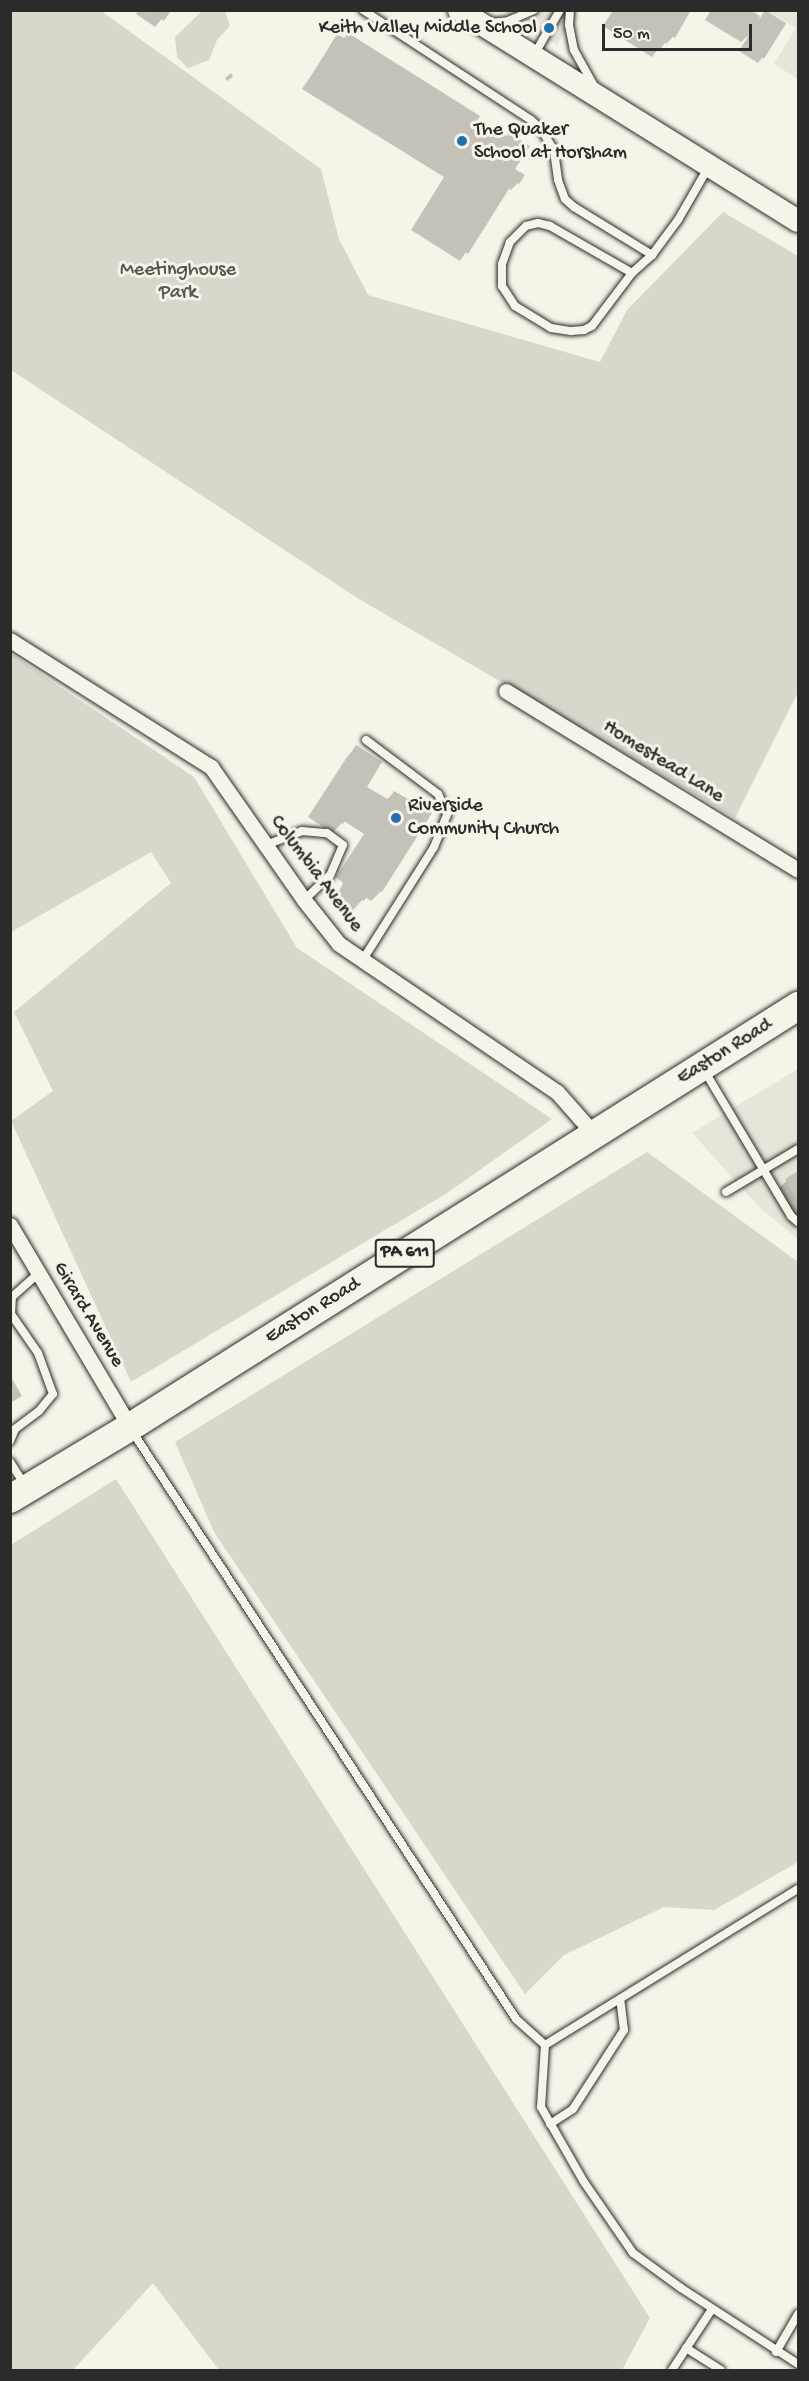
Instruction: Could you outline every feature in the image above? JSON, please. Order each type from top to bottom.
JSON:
[{"type":"highway","name":"Easton Road","points":[[19,1494],[130,1427],[593,1133],[798,1006]]},
{"type":"street","points":[[459,10],[798,221]]},
{"type":"street","name":"Columbia Avenue","points":[[10,640],[211,767],[304,900],[339,944],[557,1092],[593,1133]]},
{"type":"street","name":"Homestead Lane","points":[[506,691],[798,870]]},
{"type":"street","name":"Girard Avenue","points":[[10,1225],[130,1427]]},
{"type":"lane","points":[[363,10],[531,120],[549,140],[554,151],[558,180],[565,199],[574,207],[652,255]]},
{"type":"lane","points":[[482,24],[508,21],[534,10]]},
{"type":"lane","points":[[533,57],[560,10]]},
{"type":"lane","points":[[570,10],[569,25],[574,50],[598,95]]},
{"type":"lane","points":[[632,273],[550,226],[538,223],[526,226],[510,242],[502,264],[502,286],[515,306],[533,318],[560,330],[584,330],[601,318],[632,273],[652,255],[678,220],[709,166]]},
{"type":"lane","points":[[363,961],[434,848],[447,814],[438,794],[366,740]]},
{"type":"lane","points":[[266,846],[302,831],[327,833],[343,845],[330,875],[304,900]]},
{"type":"lane","points":[[702,1066],[791,1216],[798,1222]]},
{"type":"lane","points":[[726,1192],[798,1149]]},
{"type":"lane","points":[[10,1441],[15,1429],[39,1411],[52,1394],[38,1353],[11,1314],[12,1297],[39,1273]]},
{"type":"lane","points":[[130,1427],[516,2019],[545,2045]]},
{"type":"lane","points":[[10,1462],[19,1494]]},
{"type":"lane","points":[[545,2045],[798,1888]]},
{"type":"lane","points":[[550,2124],[573,2109],[624,2030],[620,1999]]},
{"type":"lane","points":[[545,2045],[541,2107],[584,2182],[633,2253],[712,2309],[798,2364]]},
{"type":"lane","points":[[672,2370],[712,2309]]},
{"type":"lane","points":[[776,2352],[798,2314]]},
{"type":"lane","points":[[686,2348],[721,2370]]},
{"type":"shaded area","name":"Keith Valley Middle School","points":[[502,11],[578,11],[557,45]]},
{"type":"shaded area","points":[[768,11],[798,11],[798,79],[774,64],[796,28]]},
{"type":"shaded area","points":[[798,1069],[798,1239],[762,1210],[692,1133]]},
{"type":"green space","name":"Meetinghouse Park","points":[[10,11],[101,11],[321,169],[339,239],[368,295],[600,362],[627,310],[723,212],[798,256],[798,692],[735,818],[359,599],[11,370]]},
{"type":"green space","points":[[202,11],[225,11],[230,26],[217,40],[209,60],[188,68],[177,57],[175,37]]},
{"type":"green space","points":[[10,653],[194,777],[297,948],[552,1119],[447,1193],[131,1382],[11,1121],[53,1091],[14,1012],[171,883],[151,852],[11,932]]},
{"type":"green space","points":[[647,1152],[798,1262],[798,1862],[714,1910],[664,1907],[564,1955],[525,1994],[214,1532],[175,1442]]},
{"type":"green space","points":[[116,1479],[650,2318],[622,2370],[219,2370],[153,2283],[73,2370],[11,2370],[11,1545]]},
{"type":"building","points":[[148,10],[171,10],[164,21]]},
{"type":"building","points":[[614,10],[691,10],[675,38],[670,35],[660,50],[609,19]]},
{"type":"building","points":[[711,10],[751,10],[760,16],[746,38],[709,15]]},
{"type":"building","points":[[765,10],[786,23],[764,59],[743,46]]},
{"type":"building","name":"The Quaker School at Horsham","points":[[348,33],[480,116],[477,121],[496,132],[498,130],[507,136],[508,133],[530,146],[515,169],[525,175],[519,184],[514,181],[468,254],[417,222],[450,170],[308,81],[337,34],[344,38]]},
{"type":"building","name":"Riverside Community Church","points":[[356,745],[382,762],[367,787],[389,800],[394,791],[432,813],[382,892],[373,887],[364,901],[343,890],[352,873],[345,867],[372,824],[352,811],[343,824],[317,807]]},
{"type":"building","points":[[798,1171],[798,1202],[785,1179]]},
{"type":"building","points":[[10,1375],[22,1396],[10,1403]]},
{"type":"place","name":"Keith Valley Middle School","points":[[549,28]]},
{"type":"place","name":"The Quaker School at Horsham","points":[[462,141]]},
{"type":"place","name":"Riverside Community Church","points":[[396,818]]}]
